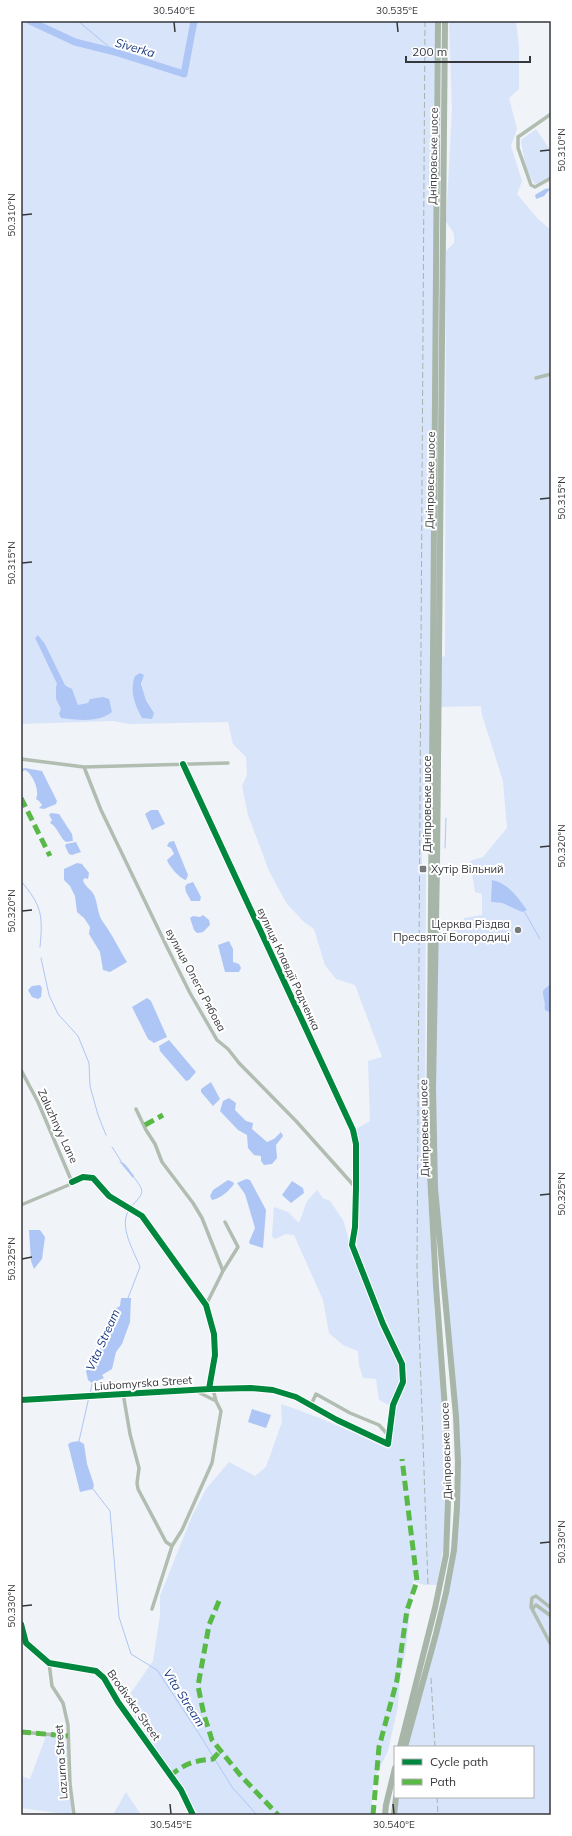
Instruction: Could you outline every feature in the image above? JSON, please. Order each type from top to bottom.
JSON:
[{"type":"main road","name":"Дніпровське шосе","points":[[400,1746],[435,1608],[446,1555],[448,1502],[445,1400],[436,1286],[429,1156],[438,21]]},
{"type":"main road","name":"Дніпровське шосе","points":[[405,1746],[446,1593],[454,1550],[458,1507],[456,1416],[435,1188],[433,1088],[437,865],[445,21]]},
{"type":"main road","points":[[385,1815],[386,1804],[394,1772]]},
{"type":"main road","points":[[394,1815],[396,1798]]},
{"type":"street","points":[[551,114],[518,137],[518,148],[531,185],[535,187],[551,178]]},
{"type":"street","points":[[536,378],[551,374]]},
{"type":"street","points":[[21,759],[84,767],[228,763]]},
{"type":"street","name":"вулиця Клавдії Радченка","points":[[183,764],[353,1130],[356,1144],[356,1188],[355,1227],[352,1245],[383,1324],[402,1364],[403,1382],[393,1405],[389,1436]]},
{"type":"street","name":"вулиця Олега Рябова","points":[[84,767],[101,810],[167,947],[193,1000],[217,1040],[228,1049],[239,1063],[301,1127],[356,1188]]},
{"type":"street","name":"Zaluzhnyy Lane","points":[[21,1070],[38,1102],[72,1182]]},
{"type":"street","points":[[136,1109],[146,1130],[155,1144],[162,1162],[193,1203],[202,1218],[223,1271]]},
{"type":"street","points":[[21,1205],[71,1184],[72,1182],[83,1177],[93,1178],[109,1196],[142,1216],[206,1305],[214,1334],[215,1355],[211,1389],[221,1411],[212,1463],[182,1530],[172,1546],[152,1609]]},
{"type":"street","points":[[206,1305],[223,1271],[238,1247],[225,1222]]},
{"type":"street","name":"Liubomyrska Street","points":[[21,1400],[193,1389],[251,1388],[272,1390],[296,1397],[337,1420],[388,1444],[389,1436]]},
{"type":"street","points":[[193,1389],[216,1402]]},
{"type":"street","name":"Liubomyrska Street","points":[[123,1394],[130,1434],[139,1468],[137,1483],[138,1489],[166,1542],[172,1546]]},
{"type":"street","points":[[311,1405],[316,1394],[350,1413],[379,1425],[389,1436]]},
{"type":"street","points":[[551,1608],[536,1596],[532,1598],[532,1609],[551,1645]]},
{"type":"street","points":[[532,1609],[536,1604],[551,1616]]},
{"type":"street","points":[[21,1624],[26,1643],[49,1663]]},
{"type":"street","name":"Lazurna Street","points":[[49,1663],[52,1686],[63,1703],[66,1711],[74,1815]]},
{"type":"street","name":"Brodivska Street","points":[[49,1663],[96,1671],[101,1675],[118,1702],[181,1790],[193,1815]]},
{"type":"street","points":[[21,1732],[68,1736]]},
{"type":"shaded area","points":[[21,21],[438,21],[431,743],[426,794],[426,833],[422,835],[422,871],[426,872],[425,1140],[435,1319],[443,1409],[446,1502],[443,1549],[437,1585],[424,1585],[413,1581],[406,1649],[400,1678],[398,1706],[388,1751],[373,1782],[371,1815],[199,1815],[129,1708],[126,1700],[153,1661],[160,1615],[160,1596],[192,1516],[206,1489],[229,1462],[255,1476],[266,1467],[282,1422],[281,1404],[362,1436],[388,1449],[396,1405],[405,1386],[405,1364],[358,1255],[356,1243],[360,1147],[356,1129],[370,1121],[368,1061],[382,1057],[355,985],[336,979],[325,965],[314,929],[304,922],[287,904],[269,871],[248,815],[242,786],[247,775],[246,757],[233,744],[228,722],[129,724],[113,721],[21,724]],"holes":[[[38,635],[45,644],[65,685],[69,686],[78,706],[88,703],[84,720],[61,718],[62,709],[56,699],[57,684],[35,638]],[[142,680],[142,688],[154,713],[142,718],[134,700],[133,691],[133,682]]]},
{"type":"shaded area","points":[[449,21],[516,21],[519,47],[519,89],[509,98],[517,129],[511,146],[522,181],[517,194],[538,219],[551,230],[551,984],[543,991],[544,1005],[551,1013],[551,1815],[394,1815],[396,1798],[534,1798],[534,1746],[405,1746],[454,1550],[458,1462],[435,1188],[436,929],[446,931],[464,929],[464,918],[482,915],[482,894],[475,892],[470,861],[483,857],[507,828],[503,781],[482,715],[481,706],[438,707],[439,658],[445,656],[446,251],[454,243],[454,234],[446,221],[452,110]],"holes":[[[518,899],[527,910],[522,912],[502,903],[491,902]]]},
{"type":"shaded area","points":[[536,129],[551,151],[551,177],[535,184],[527,169],[521,140]]},
{"type":"shaded area","points":[[317,1190],[323,1198],[330,1201],[343,1220],[355,1260],[400,1364],[401,1381],[391,1406],[379,1400],[376,1379],[363,1378],[359,1365],[358,1351],[343,1345],[329,1333],[323,1300],[294,1235],[286,1234],[275,1239],[272,1236],[274,1207],[288,1212],[299,1223],[307,1201]]},
{"type":"shaded area","points":[[46,1736],[66,1737],[72,1815],[21,1808],[21,1776],[30,1779]]},
{"type":"shaded area","points":[[126,1792],[141,1815],[113,1815]]},
{"type":"water","points":[[551,188],[544,196],[536,199],[535,195],[545,189]]},
{"type":"water","points":[[38,635],[45,644],[65,685],[72,689],[78,705],[88,703],[90,699],[103,697],[109,699],[112,712],[101,718],[87,720],[61,718],[59,714],[61,709],[56,699],[57,684],[35,638]]},
{"type":"water","points":[[140,673],[144,675],[141,684],[146,700],[154,713],[152,719],[142,718],[134,698],[133,682],[135,676]]},
{"type":"water","points":[[25,768],[42,771],[57,801],[56,804],[44,809],[39,808],[42,805],[36,799],[36,787],[31,775],[25,770],[21,772],[21,769]]},
{"type":"water","points":[[151,810],[158,810],[165,824],[152,830],[145,814]]},
{"type":"water","points":[[51,813],[59,814],[72,834],[73,841],[66,842],[55,827],[50,823],[52,820],[49,815]]},
{"type":"water","points":[[174,841],[188,875],[186,880],[175,872],[167,860],[174,854],[171,848],[167,846],[169,842]]},
{"type":"water","points":[[76,842],[81,852],[72,855],[69,854],[65,846],[66,844]]},
{"type":"water","points":[[77,863],[82,864],[89,873],[88,879],[85,878],[83,880],[94,895],[101,919],[127,962],[110,972],[103,970],[100,952],[89,934],[90,927],[84,918],[77,912],[75,896],[70,886],[64,880],[64,869]]},
{"type":"water","points":[[492,880],[503,884],[508,888],[527,910],[522,912],[502,903],[491,902]]},
{"type":"water","points":[[193,882],[201,897],[200,901],[191,901],[186,892],[185,887],[187,884]]},
{"type":"water","points":[[203,915],[209,920],[210,925],[203,932],[197,933],[194,930],[190,918],[193,916],[200,917]]},
{"type":"water","points":[[229,941],[233,949],[233,962],[239,964],[241,968],[239,972],[225,972],[218,945]]},
{"type":"water","points":[[551,984],[551,1013],[545,1010],[543,992],[544,989]]},
{"type":"water","points":[[40,985],[42,988],[41,997],[38,999],[32,997],[28,990],[32,986]]},
{"type":"water","points":[[147,998],[151,1001],[167,1037],[154,1043],[148,1039],[132,1007]]},
{"type":"water","points":[[169,1040],[196,1072],[189,1080],[186,1081],[160,1051],[159,1046]]},
{"type":"water","points":[[211,1082],[220,1099],[213,1106],[201,1092],[201,1089]]},
{"type":"water","points":[[229,1098],[236,1103],[235,1110],[246,1121],[253,1123],[252,1129],[267,1142],[274,1139],[281,1132],[283,1136],[276,1145],[277,1158],[272,1164],[264,1165],[261,1161],[261,1156],[254,1155],[248,1148],[247,1135],[238,1130],[220,1111],[223,1101]]},
{"type":"water","points":[[119,1161],[127,1167],[134,1176],[133,1178]]},
{"type":"water","points":[[246,1179],[250,1180],[266,1210],[263,1248],[250,1244],[249,1242],[255,1228],[245,1194],[237,1183]]},
{"type":"water","points":[[228,1180],[233,1182],[234,1184],[232,1187],[221,1196],[212,1200],[210,1196],[213,1190]]},
{"type":"water","points":[[292,1181],[303,1188],[304,1193],[291,1203],[282,1195]]},
{"type":"water","points":[[29,1230],[40,1230],[45,1237],[42,1259],[34,1269],[31,1261]]},
{"type":"water","points":[[121,1298],[131,1298],[130,1322],[122,1344],[116,1352],[112,1369],[102,1375],[104,1378],[92,1383],[88,1380],[86,1371],[96,1352],[107,1342],[115,1309],[120,1306]]},
{"type":"water","points":[[252,1409],[271,1415],[266,1428],[248,1422]]},
{"type":"water","points":[[79,1441],[84,1444],[87,1464],[94,1485],[93,1489],[80,1492],[68,1444]]},
{"type":"waterway","name":"Siverka","points":[[30,21],[75,42],[115,52],[184,74],[194,21]]},
{"type":"waterway","points":[[78,21],[115,52]]},
{"type":"waterway","points":[[445,848],[446,818]]},
{"type":"waterway","name":"Vita Stream","points":[[21,881],[33,897],[40,911],[40,947]]},
{"type":"waterway","points":[[524,911],[540,939]]},
{"type":"waterway","name":"Vita Stream","points":[[41,958],[49,995],[58,1014],[78,1036],[89,1063],[90,1086],[98,1115],[106,1135]]},
{"type":"waterway","name":"Vita Stream","points":[[112,1147],[121,1161]]},
{"type":"waterway","name":"Vita Stream","points":[[131,1207],[142,1192],[142,1189],[133,1176]]},
{"type":"waterway","name":"Vita Stream","points":[[128,1298],[140,1267],[126,1231],[125,1223],[129,1210]]},
{"type":"waterway","name":"Vita Stream","points":[[90,1394],[92,1384]]},
{"type":"waterway","name":"Vita Stream","points":[[79,1441],[89,1397]]},
{"type":"waterway","name":"Vita Stream","points":[[93,1489],[110,1511],[119,1617],[131,1654],[157,1670],[232,1787],[257,1815]]},
{"type":"railway","points":[[425,21],[417,1269],[428,1585]]},
{"type":"railway","points":[[431,1678],[435,1746]]},
{"type":"railway","points":[[437,1798],[438,1815]]},
{"type":"marked path","points":[[21,798],[50,856]]},
{"type":"marked path","points":[[145,1125],[163,1115]]},
{"type":"marked path","points":[[373,1815],[379,1747],[397,1680],[407,1610],[417,1581],[402,1459]]},
{"type":"marked path","points":[[219,1601],[209,1625],[198,1686],[204,1715],[212,1740],[241,1776],[278,1815]]},
{"type":"marked path","points":[[21,1732],[68,1736]]},
{"type":"marked path","points":[[170,1776],[180,1768],[190,1763],[213,1759],[221,1750]]},
{"type":"cycle path","points":[[21,1400],[209,1389],[251,1388],[273,1390],[296,1397],[337,1420],[388,1444],[393,1405],[403,1382],[402,1364],[383,1324],[352,1245],[355,1227],[356,1188],[356,1144],[353,1130],[183,764]]},
{"type":"cycle path","points":[[72,1182],[83,1177],[93,1178],[109,1196],[142,1216],[206,1305],[214,1334],[215,1355],[209,1389]]},
{"type":"cycle path","points":[[21,1624],[26,1643],[49,1663],[96,1671],[104,1678],[118,1702],[181,1790],[193,1815]]},
{"type":"place","name":"Хутір Вільний","points":[[423,869]]},
{"type":"place","name":"Церква Різдва Пресвятої Богородиці","points":[[518,930]]}]
